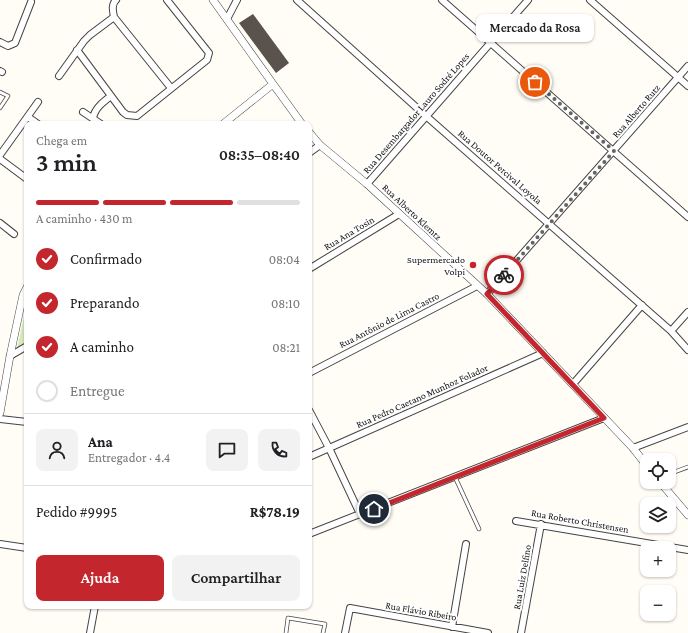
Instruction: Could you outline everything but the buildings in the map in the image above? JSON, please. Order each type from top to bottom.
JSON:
[{"type":"street","points":[[116,0],[112,8],[114,17],[171,88]]},
{"type":"street","points":[[77,50],[123,112],[127,115],[137,116],[207,60],[209,53],[167,0]]},
{"type":"street","points":[[213,0],[300,121]]},
{"type":"street","points":[[227,19],[237,0]]},
{"type":"street","name":"Rua Doutor Percival Loyola","points":[[297,0],[426,116],[642,305],[671,331],[688,350]]},
{"type":"street","points":[[442,0],[688,217]]},
{"type":"street","name":"Rua Desembargador Lauro Sodré Lopes","points":[[367,184],[528,0]]},
{"type":"street","points":[[590,0],[688,86]]},
{"type":"street","points":[[0,42],[8,46],[15,43],[31,2]]},
{"type":"street","points":[[59,76],[77,50],[90,35],[114,17]]},
{"type":"street","name":"Rua Alberto Rutz","points":[[487,294],[688,66]]},
{"type":"street","points":[[227,121],[273,84]]},
{"type":"street","points":[[93,118],[95,111],[111,96]]},
{"type":"street","points":[[25,121],[38,102]]},
{"type":"street","points":[[83,112],[97,121]]},
{"type":"street","points":[[28,117],[34,121]]},
{"type":"street","points":[[0,155],[24,122]]},
{"type":"street","name":"Rua Alberto Klemtz","points":[[312,136],[320,145],[367,184],[487,294],[640,457]]},
{"type":"street","points":[[312,151],[320,145]]},
{"type":"street","points":[[0,159],[24,177]]},
{"type":"street","name":"Rua Ana Tosin","points":[[312,267],[398,214]]},
{"type":"street","points":[[0,224],[14,234]]},
{"type":"street","name":"Rua Antônio de Lima Castro","points":[[312,371],[477,286]]},
{"type":"street","points":[[0,414],[10,356],[24,293]]},
{"type":"street","points":[[573,384],[642,305]]},
{"type":"street","points":[[671,331],[688,312]]},
{"type":"street","points":[[10,356],[24,348]]},
{"type":"street","name":"Rua Pedro Caetano Munhoz Folador","points":[[312,456],[543,353]]},
{"type":"street","points":[[312,416],[360,514]]},
{"type":"street","points":[[0,418],[24,422]]},
{"type":"street","points":[[312,533],[604,418]]},
{"type":"street","points":[[633,448],[688,427]]},
{"type":"street","points":[[666,489],[688,514]]},
{"type":"street","name":"Rua Roberto Christensen","points":[[516,521],[688,550]]},
{"type":"street","name":"Rua Luiz Delfino","points":[[522,633],[541,524]]},
{"type":"street","points":[[0,544],[24,548]]},
{"type":"street","points":[[452,626],[466,544]]},
{"type":"street","name":"Rua Flávio Ribeiro","points":[[345,633],[350,608],[488,633]]},
{"type":"street","points":[[90,633],[94,609]]},
{"type":"lane","points":[[0,92],[8,96],[0,108]]},
{"type":"lane","points":[[676,471],[688,467]]},
{"type":"lane","points":[[455,476],[479,529]]},
{"type":"lane","points":[[286,633],[288,618],[324,624],[323,632],[329,633]]},
{"type":"green space","points":[[24,316],[24,343],[17,348]]},
{"type":"way so far","points":[[504,275],[614,151],[535,82]]},
{"type":"place","name":"Mercado da Rosa","points":[[535,82]]},
{"type":"place","name":"Supermercado Volpi","points":[[473,265]]},
{"type":"route","points":[[374,509],[604,418],[487,294],[504,275]]}]
